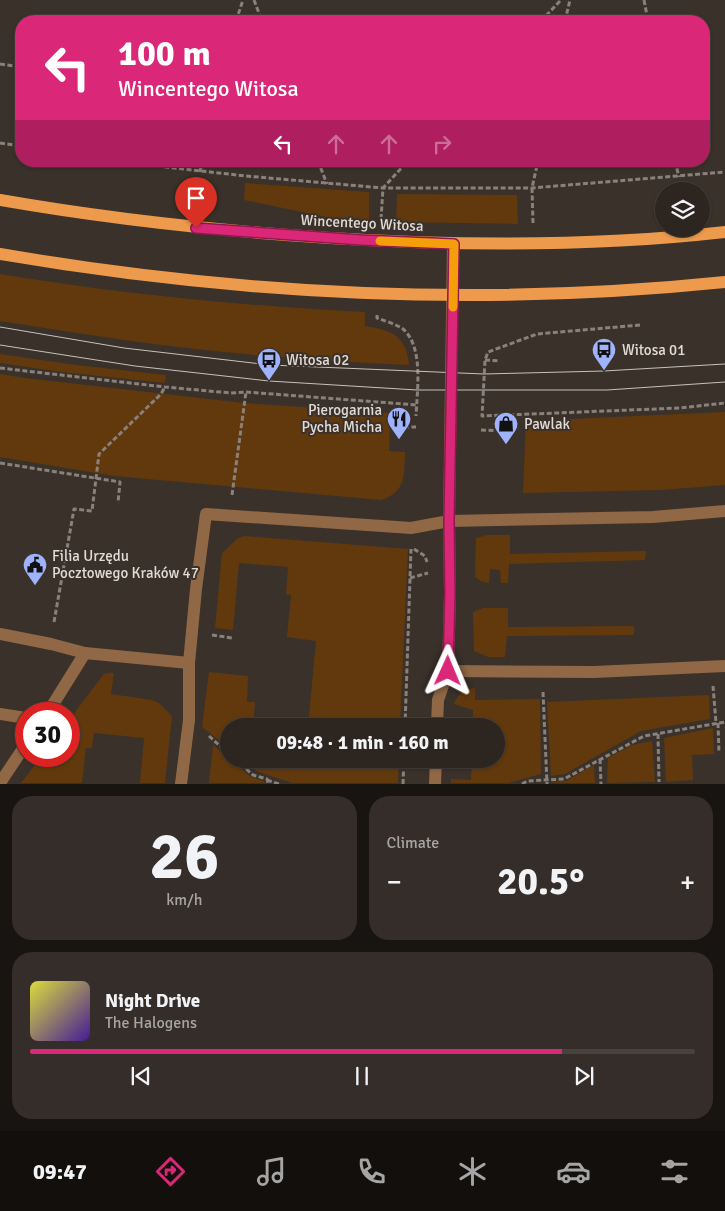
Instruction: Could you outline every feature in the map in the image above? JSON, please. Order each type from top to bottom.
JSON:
[{"type":"main road","name":"Wincentego Witosa","points":[[0,200],[78,214],[261,234],[454,244],[534,244],[725,232]]},
{"type":"main road","points":[[0,254],[89,268],[188,280],[303,290],[453,296],[599,292],[725,282]]},
{"type":"street","points":[[437,718],[438,700],[448,671],[454,244]]},
{"type":"street","points":[[181,784],[189,720],[189,663],[206,514],[411,528],[449,521],[653,517],[725,511]]},
{"type":"street","points":[[0,634],[85,652],[189,663]]},
{"type":"street","points":[[54,702],[85,652]]},
{"type":"street","points":[[448,671],[594,672],[725,666]]},
{"type":"street","points":[[0,714],[15,716]]},
{"type":"street","points":[[0,783],[15,760]]},
{"type":"street","points":[[435,784],[436,768]]},
{"type":"path","points":[[238,15],[243,0]]},
{"type":"path","points":[[254,0],[260,15]]},
{"type":"path","points":[[547,15],[561,0]]},
{"type":"path","points":[[566,15],[570,0]]},
{"type":"path","points":[[644,0],[647,15]]},
{"type":"path","points":[[0,64],[15,66]]},
{"type":"path","points":[[0,143],[15,145]]},
{"type":"path","points":[[160,167],[382,188],[532,188],[725,172]]},
{"type":"path","points":[[200,172],[201,167]]},
{"type":"path","points":[[320,167],[327,184]]},
{"type":"path","points":[[381,224],[382,188],[402,167]]},
{"type":"path","points":[[534,244],[532,188],[537,167]]},
{"type":"path","points":[[676,167],[678,177]]},
{"type":"path","points":[[378,310],[377,318],[403,329],[418,358],[416,416]]},
{"type":"path","points":[[640,325],[537,334],[488,352],[485,360],[482,416],[725,404]]},
{"type":"path","points":[[485,360],[500,361]]},
{"type":"path","points":[[0,368],[165,388],[416,405]]},
{"type":"path","points":[[51,644],[74,509],[92,511],[99,454],[165,388]]},
{"type":"path","points":[[230,515],[246,392]]},
{"type":"path","points":[[404,427],[416,427]]},
{"type":"path","points":[[481,430],[502,432]]},
{"type":"path","points":[[0,463],[120,482],[118,503]]},
{"type":"path","points":[[405,545],[411,546],[425,556],[430,572],[410,578]]},
{"type":"path","points":[[405,718],[411,546]]},
{"type":"path","points":[[208,642],[209,634],[232,638]]},
{"type":"path","points":[[711,667],[719,753]]},
{"type":"path","points":[[542,672],[547,782]]},
{"type":"path","points":[[522,784],[527,781],[547,782],[564,779],[644,736],[725,722]]},
{"type":"path","points":[[207,734],[220,746]]},
{"type":"path","points":[[658,734],[659,782]]},
{"type":"path","points":[[600,759],[601,784]]},
{"type":"path","points":[[245,768],[253,775],[279,784]]},
{"type":"path","points":[[403,784],[404,768]]},
{"type":"shaded area","points":[[245,183],[369,192],[369,221],[336,219],[244,200]]},
{"type":"shaded area","points":[[397,194],[517,195],[518,224],[396,222]]},
{"type":"shaded area","points":[[0,274],[91,288],[182,298],[365,312],[365,326],[389,332],[401,341],[408,355],[409,365],[312,360],[210,351],[0,321]]},
{"type":"shaded area","points":[[0,354],[166,375],[165,383],[0,363]]},
{"type":"shaded area","points":[[0,374],[244,403],[406,414],[407,423],[390,423],[389,451],[405,452],[404,475],[396,492],[381,500],[114,476],[0,457]]},
{"type":"shaded area","points":[[725,412],[725,485],[660,490],[523,493],[526,421]]},
{"type":"shaded area","points":[[487,535],[510,535],[510,554],[646,551],[645,560],[509,564],[508,583],[501,583],[500,570],[490,569],[489,583],[475,577],[476,538]]},
{"type":"shaded area","points":[[245,536],[408,549],[400,718],[309,718],[316,641],[287,637],[291,595],[286,594],[288,567],[239,563],[233,630],[215,628],[222,553],[238,538]]},
{"type":"shaded area","points":[[483,608],[508,608],[508,627],[634,626],[634,635],[507,636],[505,657],[488,657],[474,651],[473,612]]},
{"type":"shaded area","points":[[209,672],[248,676],[247,702],[255,702],[254,718],[220,718],[220,741],[202,727]]},
{"type":"shaded area","points":[[114,673],[111,694],[152,700],[159,703],[172,716],[165,783],[140,783],[144,738],[94,733],[92,748],[86,748],[82,783],[21,783],[33,767],[80,767],[80,706],[104,674]]},
{"type":"shaded area","points":[[475,688],[475,700],[540,699],[541,774],[508,783],[451,783],[451,779],[471,780],[472,768],[505,768],[505,718],[473,718],[473,710],[454,704],[457,697],[467,690]]},
{"type":"shaded area","points":[[709,695],[710,719],[641,731],[565,774],[551,776],[547,702]]},
{"type":"shaded area","points":[[713,728],[714,754],[692,755],[693,780],[666,782],[664,738]]},
{"type":"shaded area","points":[[652,741],[655,782],[607,783],[608,758],[632,745]]},
{"type":"shaded area","points":[[213,745],[220,751],[220,768],[240,768],[251,777],[265,783],[209,783]]},
{"type":"shaded area","points":[[594,765],[595,783],[553,782],[566,781]]},
{"type":"shaded area","points":[[252,768],[399,768],[398,783],[292,783]]},
{"type":"tram line","points":[[0,327],[124,348],[270,365],[484,374],[604,371],[725,364]]},
{"type":"tram line","points":[[0,345],[135,366],[269,381],[417,390],[607,390],[725,382]]},
{"type":"slow traffic","points":[[380,241],[454,244],[453,307]]},
{"type":"place","name":"Witosa 01","points":[[604,371]]},
{"type":"place","name":"Witosa 02","points":[[269,381]]},
{"type":"place","name":"Pierogarnia Pycha Micha","points":[[399,440]]},
{"type":"place","name":"Pawlak","points":[[506,445]]},
{"type":"place","name":"Filia Urzędu Pocztowego Kraków 47","points":[[35,586]]},
{"type":"route","points":[[196,228],[261,234],[454,244],[448,671]]}]
